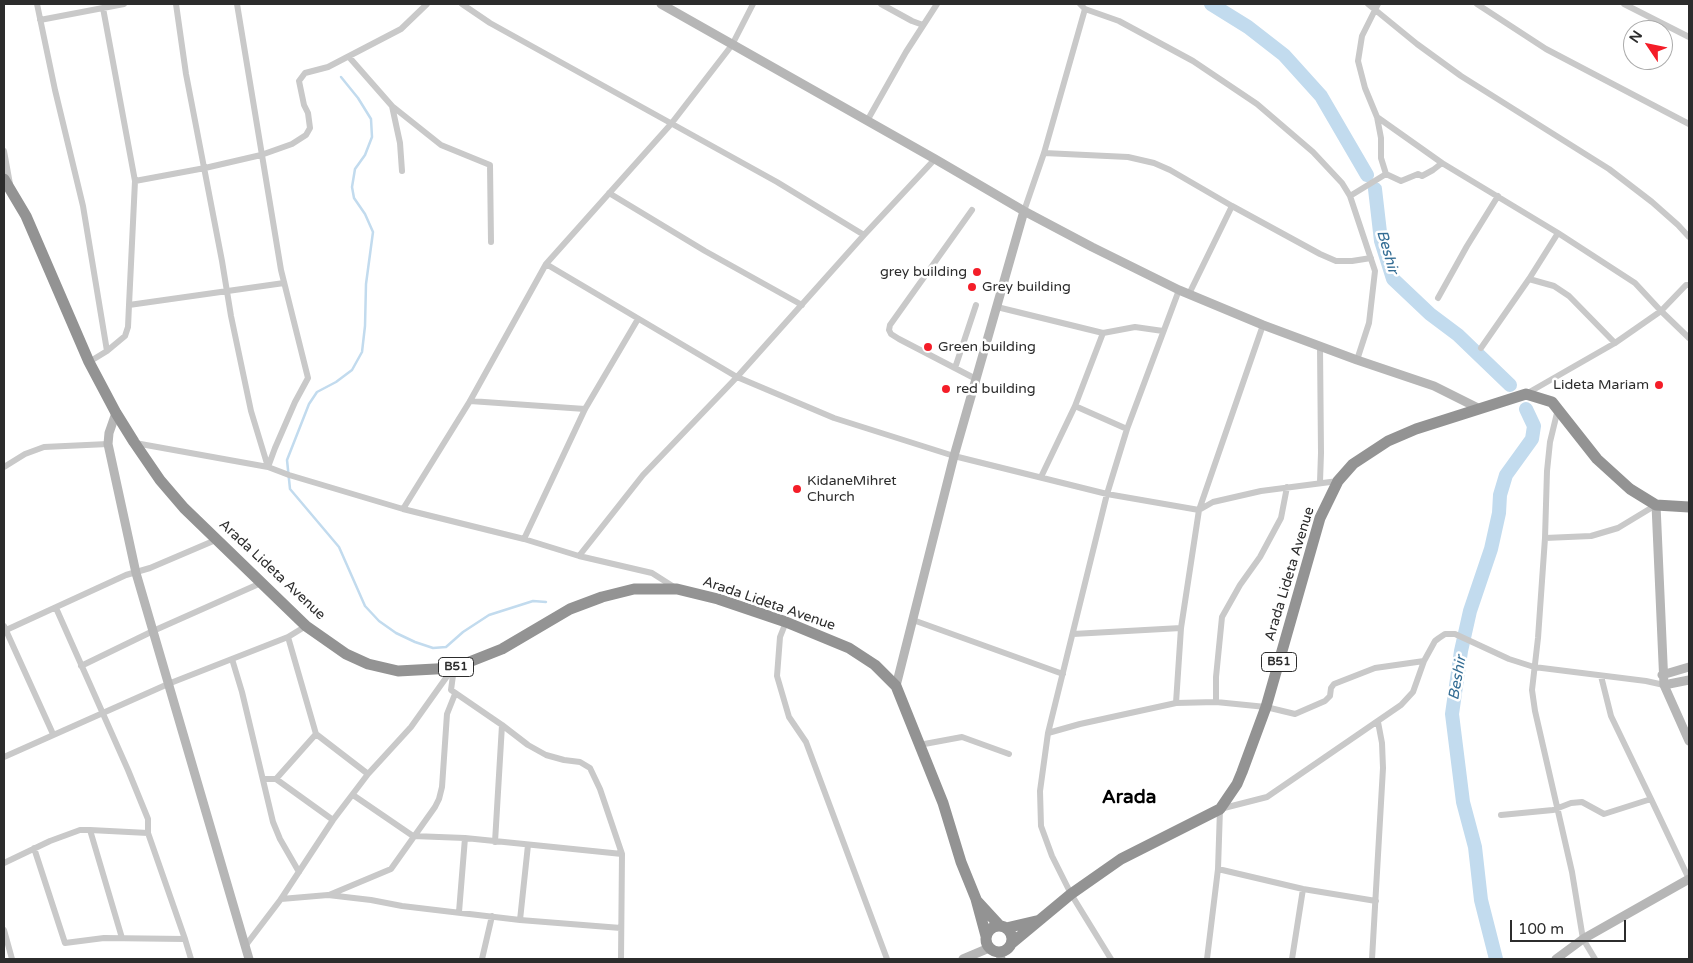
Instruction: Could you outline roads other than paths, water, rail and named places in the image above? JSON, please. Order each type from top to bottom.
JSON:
[{"type":"highway","name":"Arada Lideta Avenue","points":[[4,179],[12,190],[29,224],[89,362],[134,442],[160,480],[178,501],[306,626],[346,654],[368,664],[398,670],[454,668],[502,649],[570,609],[602,597],[634,589],[677,590],[718,599],[786,622],[849,648],[876,665],[896,686],[942,803],[961,862],[976,899],[986,936],[986,943],[992,951],[1001,956],[1010,948],[1012,943],[1071,894],[1121,859],[1220,809],[1237,784],[1266,707],[1320,518],[1338,481],[1353,464],[1388,440],[1478,408],[1526,394]]},
{"type":"highway","points":[[1526,394],[1552,402],[1597,459],[1630,489],[1656,505],[1689,507]]},
{"type":"highway","name":"Arada Lideta Avenue","points":[[976,899],[1011,932],[1012,943]]},
{"type":"highway","name":"Arada Lideta Avenue","points":[[986,936],[993,927],[1038,921]]},
{"type":"main road","points":[[662,4],[1024,211],[1092,247],[1179,290],[1320,347],[1434,386],[1478,408]]},
{"type":"main road","points":[[896,686],[954,456],[1024,211]]},
{"type":"main road","points":[[116,413],[108,433],[108,444],[136,573],[249,959]]},
{"type":"main road","points":[[1656,505],[1662,675],[1664,685],[1689,741]]},
{"type":"main road","points":[[1662,675],[1689,667]]},
{"type":"main road","points":[[1664,685],[1689,680]]},
{"type":"main road","points":[[1556,959],[1583,939],[1689,879]]},
{"type":"main road","points":[[963,959],[989,948]]},
{"type":"street","points":[[37,4],[55,90],[83,206],[107,351]]},
{"type":"street","points":[[40,20],[124,4]]},
{"type":"street","points":[[176,4],[186,74],[227,292],[251,411],[268,467]]},
{"type":"street","points":[[237,4],[284,283],[308,378],[268,467]]},
{"type":"street","points":[[135,181],[205,168],[292,144],[306,135],[310,128],[299,81],[305,73],[328,67],[401,29],[427,4]]},
{"type":"street","points":[[462,4],[490,22],[777,182],[864,235]]},
{"type":"street","points":[[403,509],[470,401],[546,264],[671,124],[732,45],[753,4]]},
{"type":"street","points":[[881,4],[912,21],[923,24]]},
{"type":"street","points":[[867,121],[895,69],[937,4]]},
{"type":"street","points":[[1368,4],[1376,7],[1461,76],[1609,168],[1652,202],[1689,237]]},
{"type":"street","points":[[1478,4],[1546,49],[1689,124]]},
{"type":"street","points":[[1624,4],[1689,37]]},
{"type":"street","points":[[1024,211],[1044,153],[1082,6],[1119,21],[1193,61],[1257,104],[1313,152],[1342,183],[1350,196],[1375,271],[1369,323],[1357,360]]},
{"type":"street","points":[[1376,7],[1362,36],[1358,61],[1365,88],[1377,117],[1381,138],[1381,158],[1386,174],[1401,181],[1418,174],[1422,176],[1442,163]]},
{"type":"street","points":[[89,362],[107,351],[125,336],[128,327],[135,181],[103,8]]},
{"type":"street","points":[[349,57],[392,106],[441,145],[490,166],[491,242]]},
{"type":"street","points":[[392,106],[400,143],[402,171]]},
{"type":"street","points":[[1377,117],[1442,163],[1558,233],[1635,283],[1689,338]]},
{"type":"street","points":[[4,151],[12,190]]},
{"type":"street","points":[[1044,153],[1128,157],[1154,163],[1170,170],[1320,254],[1336,261],[1371,258]]},
{"type":"street","points":[[579,556],[643,475],[737,377],[935,159]]},
{"type":"street","points":[[1350,196],[1386,174]]},
{"type":"street","points":[[610,193],[713,255],[802,305]]},
{"type":"street","points":[[1438,298],[1466,246],[1498,196]]},
{"type":"street","points":[[1189,294],[1232,206]]},
{"type":"street","points":[[972,210],[890,326],[891,334],[899,339],[976,379]]},
{"type":"street","points":[[1481,348],[1558,233]]},
{"type":"street","points":[[546,264],[737,377],[834,418],[954,456],[1107,494],[1199,510],[1213,502],[1261,491],[1338,481]]},
{"type":"street","points":[[1528,279],[1554,286],[1569,296],[1615,343]]},
{"type":"street","points":[[129,305],[284,283]]},
{"type":"street","points":[[1526,394],[1615,343],[1661,311],[1686,285],[1689,285]]},
{"type":"street","points":[[1110,959],[1071,894],[1052,856],[1041,826],[1040,791],[1048,733],[1107,494],[1127,429],[1179,290]]},
{"type":"street","points":[[955,368],[976,305]]},
{"type":"street","points":[[997,308],[1103,333],[1135,327],[1163,331]]},
{"type":"street","points":[[524,539],[585,409],[638,319]]},
{"type":"street","points":[[1176,703],[1181,628],[1199,510],[1263,325]]},
{"type":"street","points":[[1041,477],[1075,406],[1103,333]]},
{"type":"street","points":[[1320,347],[1320,482]]},
{"type":"street","points":[[470,401],[585,409]]},
{"type":"street","points":[[1075,406],[1127,429]]},
{"type":"street","points":[[1558,409],[1550,442],[1547,471],[1545,538],[1532,690],[1534,711],[1558,806],[1572,872],[1583,939],[1595,959]]},
{"type":"street","points":[[134,442],[268,467],[403,509],[524,539],[579,556],[652,573],[677,590]]},
{"type":"street","points":[[4,467],[26,454],[44,447],[108,444]]},
{"type":"street","points":[[1216,702],[1216,677],[1222,617],[1240,584],[1260,557],[1278,525],[1284,508],[1287,488]]},
{"type":"street","points":[[1545,538],[1590,536],[1618,528],[1656,505]]},
{"type":"street","points":[[53,734],[4,629],[56,608],[126,575],[136,573],[218,539]]},
{"type":"street","points":[[81,666],[153,631],[262,583]]},
{"type":"street","points":[[56,608],[148,819],[148,833],[191,959]]},
{"type":"street","points":[[913,620],[1063,674]]},
{"type":"street","points":[[786,622],[780,637],[777,676],[788,716],[806,742],[887,959]]},
{"type":"street","points":[[4,756],[11,755],[53,734],[168,684],[288,637],[306,626]]},
{"type":"street","points":[[1072,634],[1181,628]]},
{"type":"street","points":[[1207,959],[1218,870],[1220,809],[1267,797],[1401,705],[1413,692],[1424,661],[1435,641],[1445,634],[1455,634],[1509,659],[1534,667],[1664,685]]},
{"type":"street","points":[[288,637],[316,734],[368,774]]},
{"type":"street","points":[[232,659],[274,822],[280,839],[299,872]]},
{"type":"street","points":[[1048,733],[1176,703],[1216,702],[1266,707],[1295,714],[1325,701],[1330,696],[1331,688],[1334,684],[1375,668],[1424,661]]},
{"type":"street","points":[[454,668],[450,690],[455,694],[502,725],[528,745],[546,755],[580,762],[590,768],[600,789],[622,854],[621,959]]},
{"type":"street","points":[[246,945],[281,899],[334,820],[368,774],[411,727],[454,668]]},
{"type":"street","points":[[1646,681],[1662,675]]},
{"type":"street","points":[[1601,676],[1611,716],[1689,879]]},
{"type":"street","points":[[328,895],[391,869],[413,836],[436,807],[442,787],[447,714],[455,694]]},
{"type":"street","points":[[1372,959],[1383,768],[1382,743],[1378,722]]},
{"type":"street","points":[[495,842],[502,725]]},
{"type":"street","points":[[276,779],[316,734]]},
{"type":"street","points":[[919,745],[962,738],[1009,754]]},
{"type":"street","points":[[264,779],[276,779],[334,820]]},
{"type":"street","points":[[353,795],[413,836],[464,838],[622,854]]},
{"type":"street","points":[[1501,815],[1552,810],[1558,806],[1582,802],[1604,814],[1651,799]]},
{"type":"street","points":[[4,863],[34,848],[80,830],[148,833]]},
{"type":"street","points":[[90,830],[122,938]]},
{"type":"street","points":[[459,912],[464,838]]},
{"type":"street","points":[[520,920],[528,845]]},
{"type":"street","points":[[34,848],[65,943],[104,938],[185,939]]},
{"type":"street","points":[[1218,870],[1303,889],[1376,901]]},
{"type":"street","points":[[1292,959],[1303,889]]},
{"type":"street","points":[[281,899],[328,895],[520,920],[621,928]]},
{"type":"street","points":[[482,959],[492,916]]},
{"type":"street","points":[[4,930],[12,959]]},
{"type":"waterway","name":"Beshir","points":[[1211,4],[1248,27],[1284,55],[1321,96],[1367,175]]},
{"type":"waterway","points":[[341,77],[358,98],[371,119],[372,137],[365,155],[355,169],[352,187],[354,198],[365,214],[373,232],[366,284],[362,352],[352,370],[336,382],[317,392],[309,404],[287,460],[290,489],[339,547],[365,606],[379,621],[396,633],[415,642],[433,648],[446,647],[463,632],[489,615],[533,601],[546,602]]},
{"type":"waterway","name":"Beshir","points":[[1375,189],[1381,241],[1393,279],[1430,314],[1458,335],[1510,385]]},
{"type":"waterway","name":"Beshir","points":[[1496,959],[1481,900],[1475,847],[1463,802],[1452,714],[1461,651],[1470,611],[1491,549],[1499,513],[1500,495],[1506,475],[1532,439],[1534,426],[1526,409]]},
{"type":"place","name":"grey building","points":[[977,272]]},
{"type":"place","name":"Grey building","points":[[972,287]]},
{"type":"place","name":"Green building","points":[[928,347]]},
{"type":"place","name":"Lideta Mariam","points":[[1659,385]]},
{"type":"place","name":"red building","points":[[946,389]]},
{"type":"place","name":"KidaneMihret Church","points":[[797,489]]},
{"type":"district","name":"Arada","points":[[1129,798]]}]
